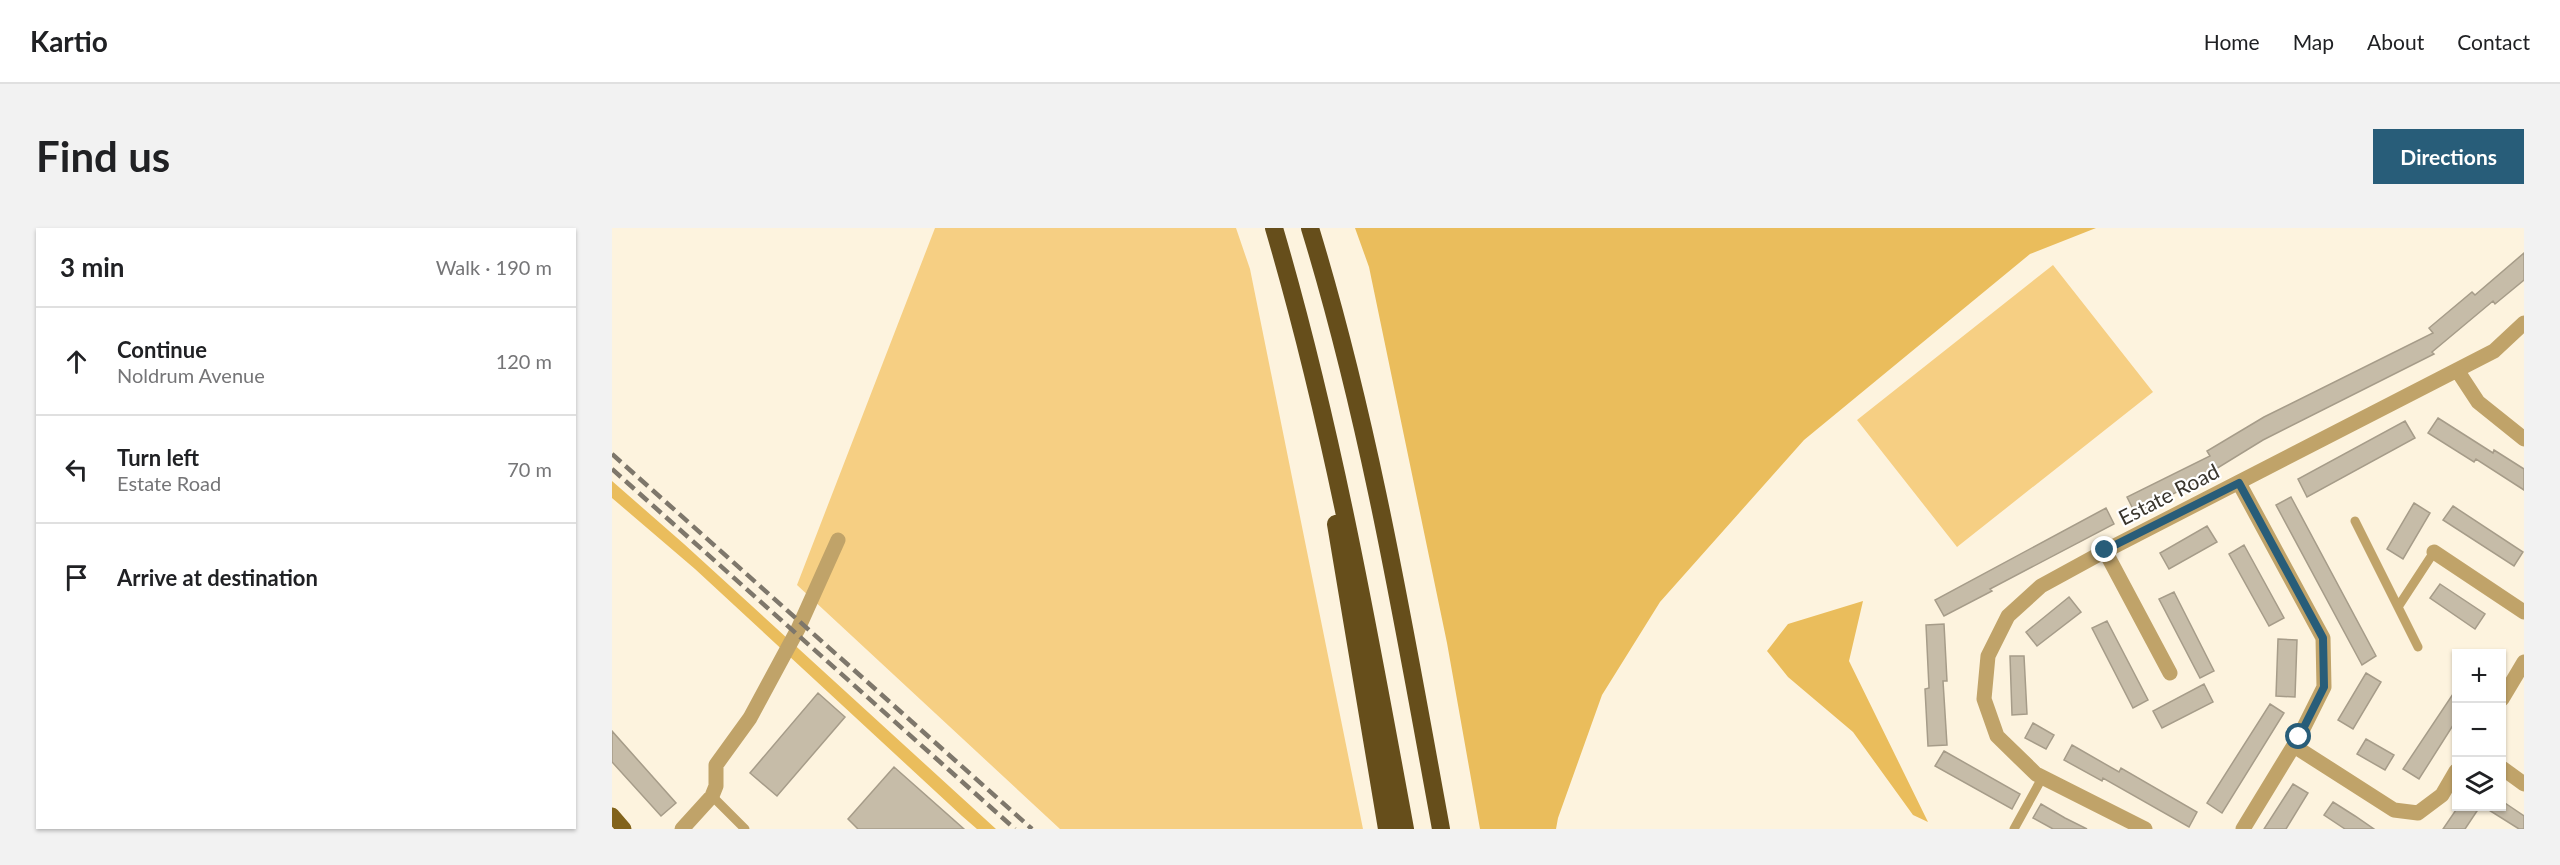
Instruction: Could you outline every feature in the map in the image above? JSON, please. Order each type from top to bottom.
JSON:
[{"type":"highway","points":[[1274,228],[1296,301],[1325,417],[1356,566],[1405,829]]},
{"type":"highway","points":[[1310,228],[1328,287],[1360,417],[1395,577],[1441,829]]},
{"type":"highway","points":[[1296,301],[1387,829]]},
{"type":"main road","points":[[612,815],[624,829]]},
{"type":"street","name":"Estate Road","points":[[2141,828],[2042,778],[1997,736],[1984,699],[1988,656],[2008,616],[2041,586],[2105,550],[2494,351],[2524,323]]},
{"type":"street","points":[[2457,370],[2478,402],[2524,440]]},
{"type":"street","points":[[2239,483],[2323,638],[2324,687],[2294,746],[2243,829]]},
{"type":"street","points":[[682,829],[712,796],[716,786],[716,765],[750,718],[798,629],[838,540]]},
{"type":"street","points":[[2105,550],[2170,673]]},
{"type":"street","points":[[2434,552],[2524,612]]},
{"type":"street","points":[[2506,692],[2524,662]]},
{"type":"street","points":[[2294,746],[2394,810],[2418,813],[2442,795],[2452,779]]},
{"type":"street","points":[[2506,771],[2524,784]]},
{"type":"lane","points":[[2355,521],[2418,646]]},
{"type":"lane","points":[[2398,607],[2434,552]]},
{"type":"lane","points":[[2014,829],[2042,778]]},
{"type":"lane","points":[[712,796],[745,829]]},
{"type":"shaded area","points":[[935,228],[1236,228],[1250,269],[1363,829],[1060,829],[797,585]]},
{"type":"shaded area","points":[[1355,228],[2096,228],[2030,254],[1804,440],[1660,602],[1602,695],[1556,829],[1480,829],[1447,643],[1369,267]]},
{"type":"shaded area","points":[[2053,265],[2153,392],[1957,547],[1857,420]]},
{"type":"shaded area","points":[[612,481],[996,829],[977,829],[962,816],[695,569],[612,498]]},
{"type":"shaded area","points":[[1863,601],[1849,661],[1928,822],[1913,815],[1853,732],[1788,677],[1767,651],[1788,624]]},
{"type":"building","points":[[2524,253],[2524,280],[2495,304],[2493,301],[2432,352],[2434,354],[2263,440],[2206,475],[2207,477],[2135,513],[2127,497],[2210,456],[2207,451],[2264,417],[2433,333],[2429,328],[2472,292],[2475,295]]},
{"type":"building","points":[[2438,418],[2493,453],[2494,450],[2524,469],[2524,490],[2476,459],[2474,462],[2428,433]]},
{"type":"building","points":[[2405,421],[2415,438],[2307,497],[2298,479]]},
{"type":"building","points":[[2291,497],[2376,656],[2362,665],[2276,505]]},
{"type":"building","points":[[2414,503],[2430,513],[2403,559],[2387,549]]},
{"type":"building","points":[[2453,506],[2523,552],[2514,566],[2443,520]]},
{"type":"building","points":[[2106,508],[2114,524],[1990,589],[1992,591],[1944,616],[1935,600]]},
{"type":"building","points":[[2207,526],[2217,542],[2169,569],[2160,553]]},
{"type":"building","points":[[2244,545],[2284,618],[2269,626],[2229,554]]},
{"type":"building","points":[[2440,584],[2485,614],[2475,629],[2430,598]]},
{"type":"building","points":[[2174,592],[2214,671],[2200,678],[2159,599]]},
{"type":"building","points":[[2069,597],[2081,612],[2037,646],[2026,632]]},
{"type":"building","points":[[2107,621],[2148,700],[2133,708],[2092,628]]},
{"type":"building","points":[[1944,624],[1947,681],[1943,681],[1947,745],[1928,746],[1925,689],[1929,688],[1926,625]]},
{"type":"building","points":[[2278,639],[2297,640],[2295,697],[2276,696]]},
{"type":"building","points":[[2010,656],[2024,656],[2027,714],[2012,715]]},
{"type":"building","points":[[2366,673],[2381,682],[2353,729],[2338,720]]},
{"type":"building","points":[[2204,684],[2213,702],[2162,728],[2153,711]]},
{"type":"building","points":[[818,693],[845,717],[777,796],[750,773]]},
{"type":"building","points":[[2452,696],[2452,727],[2419,779],[2403,769]]},
{"type":"building","points":[[2270,704],[2284,713],[2222,813],[2207,803]]},
{"type":"building","points":[[2033,723],[2054,735],[2046,749],[2025,738]]},
{"type":"building","points":[[612,731],[676,803],[661,816],[612,762]]},
{"type":"building","points":[[2366,739],[2394,755],[2385,770],[2357,754]]},
{"type":"building","points":[[2072,745],[2119,772],[2121,768],[2197,812],[2189,827],[2103,778],[2102,781],[2064,760]]},
{"type":"building","points":[[1944,751],[2020,794],[2012,809],[1935,766]]},
{"type":"building","points":[[894,767],[964,829],[858,829],[848,819]]},
{"type":"building","points":[[2293,784],[2308,793],[2286,829],[2264,829]]},
{"type":"building","points":[[2333,802],[2374,829],[2345,829],[2324,815]]},
{"type":"building","points":[[2041,804],[2087,829],[2053,829],[2033,818]]},
{"type":"building","points":[[2506,804],[2524,816],[2524,829],[2519,829],[2490,811],[2506,811]]},
{"type":"building","points":[[2455,811],[2477,811],[2465,829],[2443,829]]},
{"type":"railway","points":[[612,454],[1032,829]]},
{"type":"railway","points":[[612,469],[1015,829]]},
{"type":"route","points":[[2105,550],[2239,483],[2323,638],[2324,687],[2299,737]]}]
